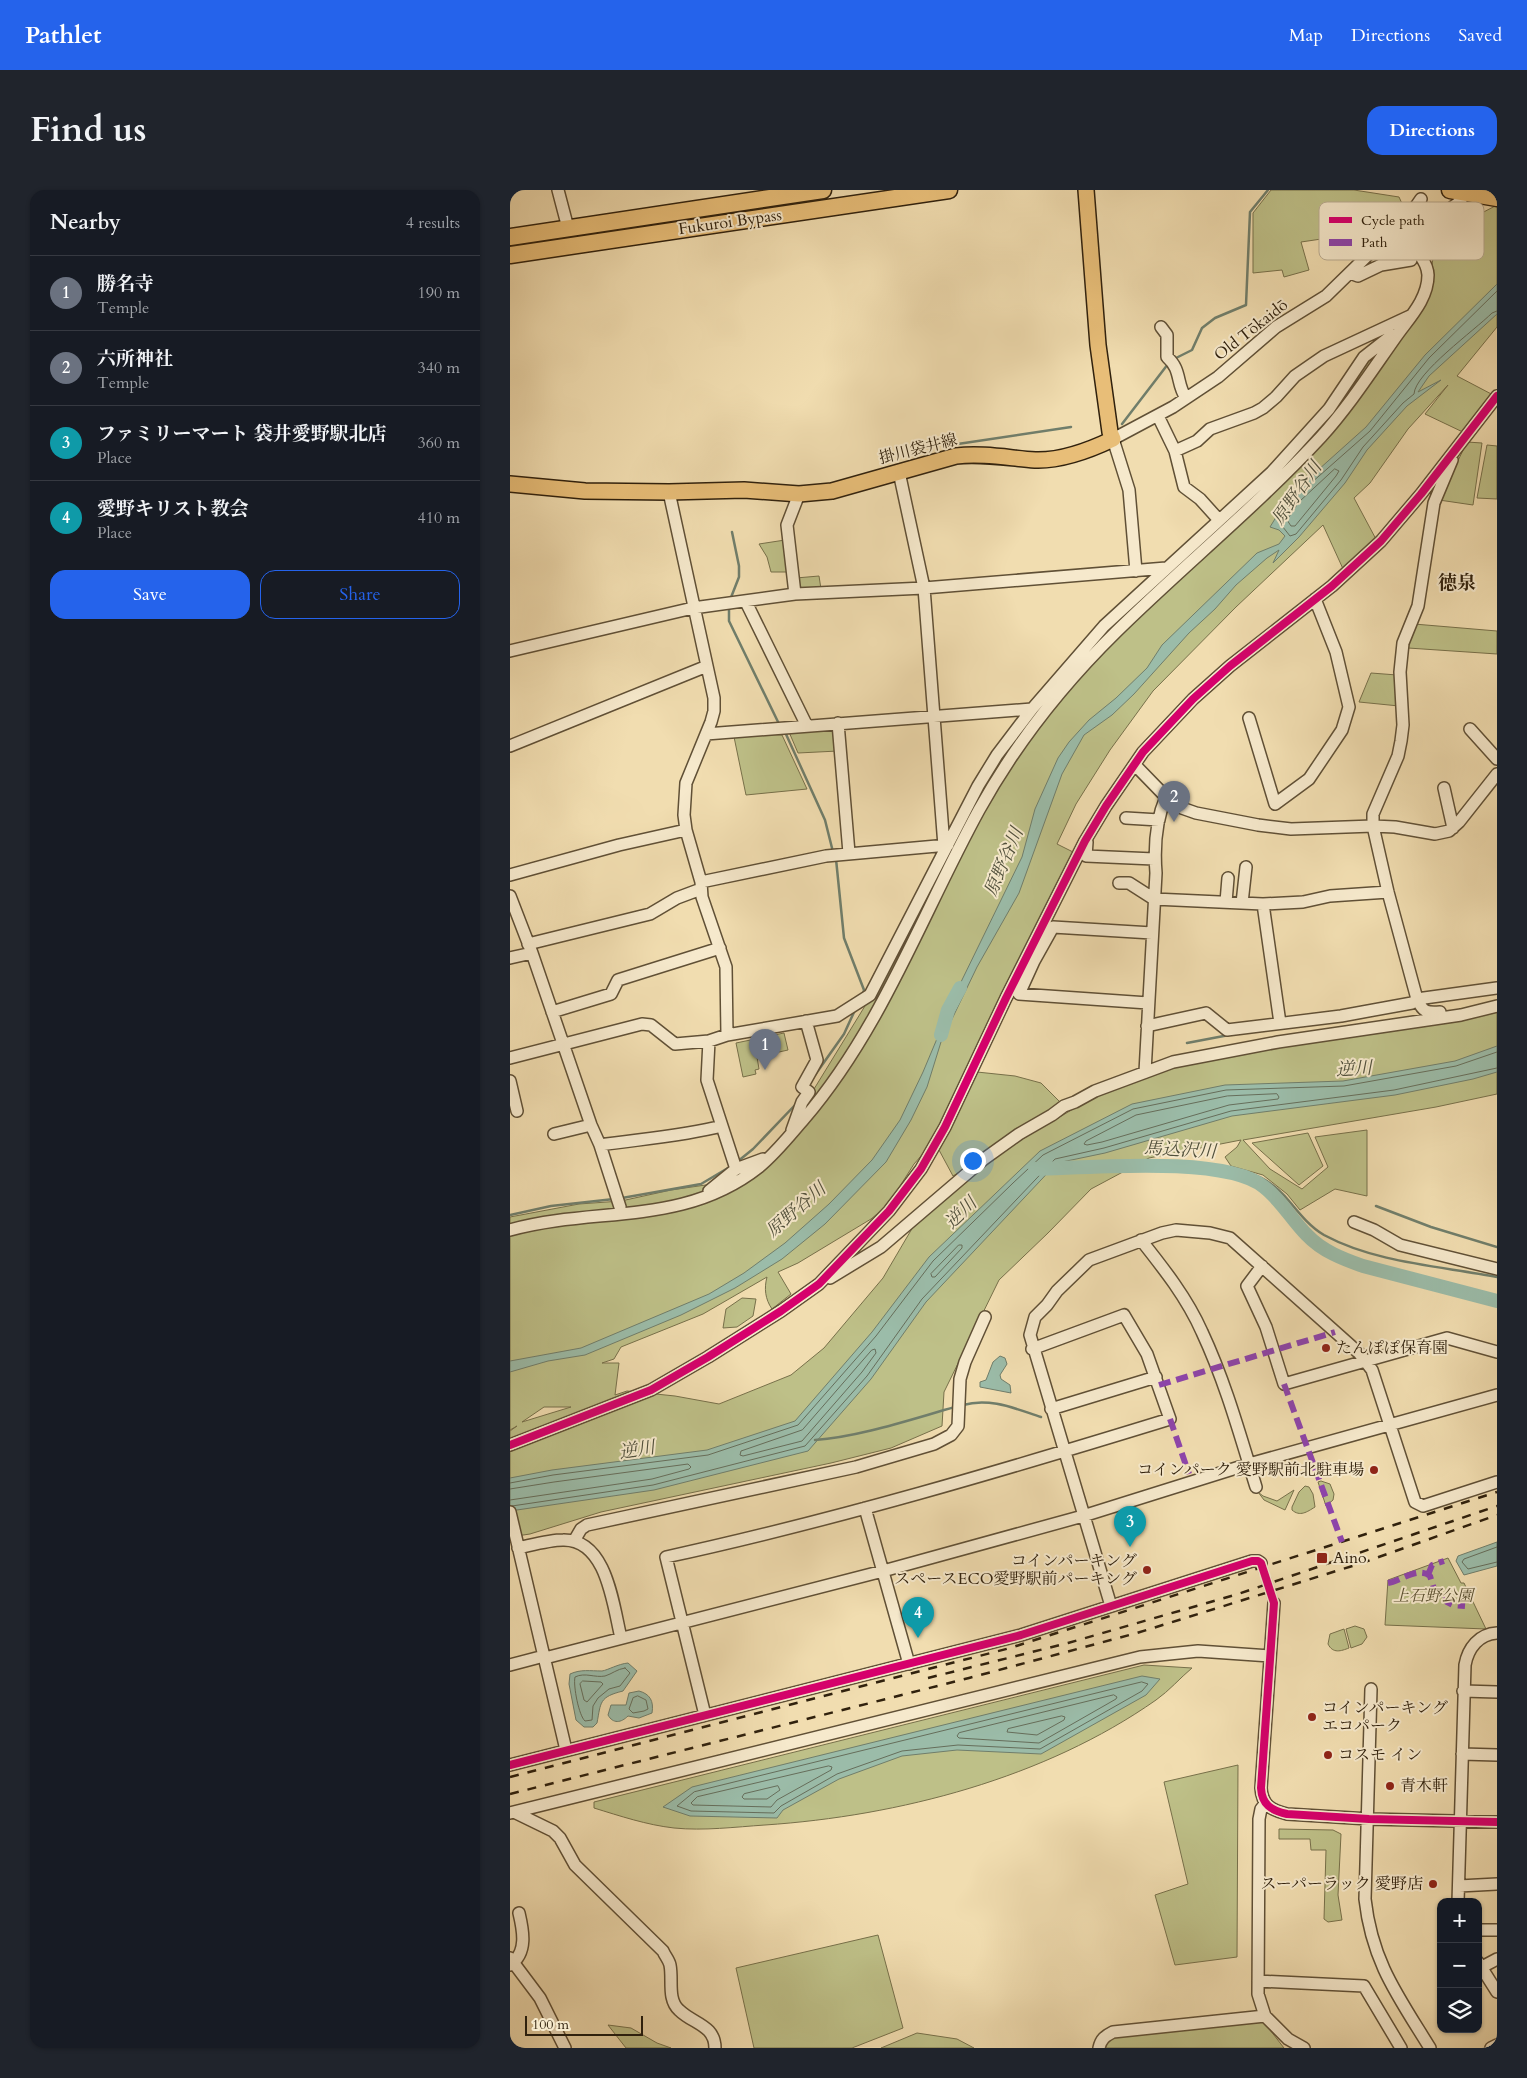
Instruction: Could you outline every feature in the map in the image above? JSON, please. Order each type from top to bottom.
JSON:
[{"type":"highway","name":"Fukuroi Bypass","points":[[510,237],[823,190]]},
{"type":"highway","name":"Fukuroi Bypass","points":[[510,255],[949,190]]},
{"type":"highway","points":[[1456,191],[1494,197]]},
{"type":"main road","points":[[1086,190],[1098,345],[1110,432],[1113,439]]},
{"type":"main road","name":"掛川袋井線","points":[[510,484],[585,491],[670,492],[744,490],[799,494],[832,492],[956,456],[970,454],[1035,460],[1054,458],[1092,449],[1113,439]]},
{"type":"street","points":[[558,190],[568,228]]},
{"type":"street","points":[[1456,191],[1461,201],[1460,202]]},
{"type":"street","name":"Old Tōkaidō","points":[[1113,439],[1158,416],[1218,377],[1276,327],[1326,296],[1366,260]]},
{"type":"street","points":[[1350,273],[1358,276],[1381,265],[1411,260]]},
{"type":"street","points":[[510,1230],[554,1221],[659,1210],[698,1201],[740,1180],[762,1165],[790,1136],[826,1094],[856,1051],[878,1012],[979,812],[1020,745],[1075,674],[1113,635],[1284,474],[1321,436],[1366,382],[1411,316],[1424,292],[1427,269],[1422,260]]},
{"type":"street","points":[[1175,451],[1197,441],[1210,429],[1261,409],[1276,397],[1295,376],[1324,356],[1411,316]]},
{"type":"street","points":[[510,1058],[642,1024],[650,1025],[675,1044],[710,1041],[726,1035],[836,1016],[870,995],[978,786],[997,755],[1032,709],[1104,626],[1272,472],[1309,433],[1334,402],[1364,357],[1404,326]]},
{"type":"street","points":[[1161,327],[1167,335],[1167,357],[1178,370],[1182,393],[1186,398]]},
{"type":"street","points":[[819,1284],[889,1211],[921,1169],[945,1127],[1006,998],[1087,837],[1143,752],[1193,699],[1230,666],[1315,599],[1381,541],[1497,396]]},
{"type":"street","points":[[1158,416],[1175,451],[1184,487],[1200,499],[1219,520]]},
{"type":"street","points":[[1113,439],[1130,490],[1136,571]]},
{"type":"street","points":[[1459,445],[1434,503],[1418,606],[1403,643],[1401,655],[1403,725],[1401,741],[1398,756],[1373,814],[1373,826],[1388,892],[1417,999],[1422,1010],[1428,1013],[1494,1007]]},
{"type":"street","points":[[899,472],[924,588],[946,845]]},
{"type":"street","points":[[670,492],[714,698],[714,711],[686,783],[684,802],[686,830],[701,886],[702,897],[726,967],[726,1035]]},
{"type":"street","points":[[795,594],[787,525],[799,494]]},
{"type":"street","points":[[510,651],[694,608],[795,594],[924,588],[1166,568]]},
{"type":"street","points":[[1249,718],[1275,804],[1309,779],[1342,730],[1349,708],[1336,652],[1315,599]]},
{"type":"street","points":[[746,602],[807,726]]},
{"type":"street","points":[[510,746],[707,666]]},
{"type":"street","points":[[706,734],[1032,709]]},
{"type":"street","points":[[838,724],[849,853]]},
{"type":"street","points":[[1470,729],[1497,759]]},
{"type":"street","points":[[1135,764],[1166,797],[1179,807],[1196,813],[1258,825],[1291,829],[1316,830],[1373,826],[1395,827],[1435,834],[1449,831],[1497,774]]},
{"type":"street","points":[[1444,788],[1452,828]]},
{"type":"street","points":[[1145,1072],[1154,899],[1154,859],[1160,810],[1166,797]]},
{"type":"street","points":[[1126,818],[1159,820]]},
{"type":"street","points":[[510,875],[686,830]]},
{"type":"street","points":[[1087,837],[1086,856],[1154,859]]},
{"type":"street","points":[[510,958],[530,948],[650,914],[701,886],[826,856],[946,845]]},
{"type":"street","points":[[1242,903],[1246,867]]},
{"type":"street","points":[[1226,902],[1228,878]]},
{"type":"street","points":[[1119,883],[1129,883],[1154,899],[1263,904],[1303,902],[1330,896],[1388,892]]},
{"type":"street","points":[[511,901],[530,948],[620,1207]]},
{"type":"street","points":[[1263,904],[1280,1023]]},
{"type":"street","points":[[1148,1002],[1019,994],[1034,961],[1053,927],[1152,933]]},
{"type":"street","points":[[552,1012],[610,994],[618,980],[720,948]]},
{"type":"street","points":[[1147,1026],[1206,1013],[1227,1030],[1368,1011],[1412,1003],[1417,999],[1497,988]]},
{"type":"street","points":[[510,1445],[652,1390],[773,1316],[819,1284],[881,1247],[984,1159],[1019,1134],[1064,1106],[1173,1062],[1223,1052],[1462,1015],[1494,1007]]},
{"type":"street","points":[[790,1136],[802,1102],[809,1092],[802,1087],[817,1060],[806,1021]]},
{"type":"street","points":[[710,1041],[708,1080],[736,1169]]},
{"type":"street","points":[[510,1081],[517,1111]]},
{"type":"street","points":[[554,1134],[590,1125]]},
{"type":"street","points":[[600,1145],[674,1134],[690,1134],[722,1126]]},
{"type":"street","points":[[698,1201],[736,1169],[763,1159],[774,1152]]},
{"type":"street","points":[[571,1220],[589,1213],[620,1207],[651,1207],[659,1210]]},
{"type":"street","points":[[1354,1222],[1374,1230],[1400,1245],[1497,1269]]},
{"type":"street","points":[[1111,1606],[1032,1348],[1031,1327],[1035,1317],[1057,1291],[1089,1260],[1162,1233],[1176,1230],[1210,1233],[1230,1238],[1359,1353],[1372,1370],[1415,1502],[1423,1506],[1497,1482]]},
{"type":"street","points":[[1141,1240],[1169,1275],[1202,1331],[1217,1367],[1256,1487]]},
{"type":"street","points":[[1262,1266],[1247,1286],[1266,1328],[1284,1384],[1447,1338],[1497,1352]]},
{"type":"street","points":[[703,1716],[704,1711],[666,1557],[865,1508],[1170,1420],[1147,1354],[1124,1315],[1032,1348]]},
{"type":"street","points":[[574,1541],[581,1529],[587,1525],[856,1467],[934,1444],[951,1435],[958,1426],[960,1379],[965,1362],[985,1318]]},
{"type":"street","points":[[1051,1409],[1156,1376]]},
{"type":"street","points":[[510,1665],[683,1623],[883,1571],[1083,1516],[1249,1464],[1497,1395]]},
{"type":"street","points":[[865,1508],[909,1664]]},
{"type":"street","points":[[510,1512],[515,1543],[566,1750]]},
{"type":"street","points":[[515,1543],[562,1540],[574,1541],[589,1549],[600,1562],[621,1638]]},
{"type":"street","points":[[510,1765],[1021,1636],[1252,1561],[1261,1563]]},
{"type":"street","points":[[1274,1603],[1261,1788],[1265,1804],[1274,1811],[1287,1814],[1369,1819],[1497,1822]]},
{"type":"street","points":[[1458,1898],[1463,1691],[1466,1659],[1474,1644],[1482,1637],[1497,1633]]},
{"type":"street","points":[[512,1813],[1140,1656],[1168,1652],[1198,1651],[1270,1656]]},
{"type":"street","points":[[1371,1689],[1366,1899],[1372,1938],[1381,1965],[1390,1983],[1430,2048]]},
{"type":"street","points":[[1463,1691],[1497,1692]]},
{"type":"street","points":[[1462,1754],[1497,1754]]},
{"type":"street","points":[[1265,1804],[1261,1809],[1259,1819],[1258,1994],[1265,2016],[1291,2045],[1304,2048]]},
{"type":"street","points":[[512,1813],[553,1831],[560,1838],[575,1865],[663,1952],[670,1962],[673,2002],[679,2010],[709,2030],[715,2040],[715,2048]]},
{"type":"street","points":[[1459,1886],[1497,1884]]},
{"type":"street","points":[[519,1913],[523,1932],[522,1945],[520,1954],[511,1962],[540,1998],[564,2048]]},
{"type":"street","points":[[1482,1930],[1497,1930]]},
{"type":"street","points":[[1482,1963],[1497,1959]]},
{"type":"street","points":[[1482,1967],[1497,1992]]},
{"type":"street","points":[[1258,1981],[1364,1986],[1401,2048]]},
{"type":"street","points":[[1099,2048],[1100,2042],[1113,2032],[1265,2016]]},
{"type":"street","points":[[1491,2048],[1497,2045]]},
{"type":"green space","points":[[1271,190],[1354,190],[1399,197],[1401,202],[1319,202],[1319,239],[1301,242],[1309,270],[1284,277],[1282,270],[1253,273],[1253,213]]},
{"type":"green space","points":[[1497,205],[1497,327],[1457,376],[1497,397],[1467,434],[1425,414],[1448,385],[1408,429],[1370,483],[1354,498],[1377,541],[1344,571],[1323,525],[1236,607],[1153,691],[1110,750],[1076,804],[1057,844],[1073,852],[928,1148],[914,1164],[888,1205],[871,1219],[798,1263],[778,1272],[791,1294],[772,1309],[766,1293],[767,1277],[703,1314],[621,1347],[614,1359],[602,1363],[619,1363],[615,1395],[627,1391],[675,1396],[719,1404],[791,1375],[824,1348],[883,1278],[920,1215],[1004,1150],[1085,1102],[1141,1076],[1206,1059],[1497,1012],[1497,1094],[1436,1107],[1243,1140],[1270,1169],[1302,1189],[1328,1167],[1315,1137],[1367,1130],[1367,1196],[1335,1189],[1300,1210],[1287,1194],[1263,1175],[1231,1166],[1225,1157],[1237,1147],[1241,1140],[1149,1158],[1091,1189],[999,1280],[944,1392],[942,1426],[891,1448],[831,1463],[601,1512],[530,1534],[510,1537],[510,1431],[517,1426],[510,1430],[510,1217],[579,1204],[621,1201],[671,1190],[740,1180],[776,1151],[876,988],[990,768],[1069,666],[1284,462],[1364,357],[1395,332],[1428,291],[1433,260],[1484,260],[1484,212]],"holes":[[[544,1407],[571,1407],[522,1422]]]},
{"type":"green space","points":[[1467,442],[1482,443],[1473,505],[1439,500]]},
{"type":"green space","points":[[1487,445],[1497,446],[1497,499],[1477,498]]},
{"type":"green space","points":[[785,540],[788,572],[771,572],[767,557],[759,544]]},
{"type":"green space","points":[[819,576],[821,589],[798,592],[796,578]]},
{"type":"green space","points":[[1414,624],[1497,631],[1497,654],[1408,648]]},
{"type":"green space","points":[[1371,673],[1397,675],[1399,706],[1359,702]]},
{"type":"green space","points":[[835,728],[838,751],[798,753],[789,732]]},
{"type":"green space","points":[[733,732],[782,735],[807,789],[746,795]]},
{"type":"green space","points":[[784,1033],[788,1050],[757,1057],[759,1069],[755,1070],[756,1074],[743,1077],[736,1043]]},
{"type":"green space","points":[[977,1072],[1015,1076],[1041,1083],[1064,1106],[953,1176],[939,1150]]},
{"type":"green space","points":[[1308,1133],[1323,1166],[1299,1185],[1252,1143]]},
{"type":"green space","points":[[742,1298],[756,1299],[753,1316],[737,1327],[723,1328],[726,1309]]},
{"type":"green space","points":[[1318,1482],[1330,1484],[1334,1494],[1333,1500],[1326,1506]]},
{"type":"green space","points":[[1305,1486],[1309,1487],[1313,1494],[1315,1507],[1306,1512],[1298,1513],[1292,1510],[1292,1507],[1299,1492]]},
{"type":"green space","points":[[1294,1490],[1285,1510],[1264,1500],[1258,1492],[1277,1501]]},
{"type":"green space","name":"上石野公園","points":[[1448,1558],[1461,1583],[1464,1583],[1486,1629],[1385,1625],[1388,1580]]},
{"type":"green space","points":[[1355,1626],[1364,1629],[1367,1637],[1362,1644],[1351,1648],[1346,1629]]},
{"type":"green space","points":[[1344,1629],[1349,1648],[1340,1651],[1332,1649],[1328,1644],[1330,1634]]},
{"type":"green space","points":[[1144,1665],[1192,1668],[1156,1700],[1113,1727],[1067,1751],[1019,1771],[969,1788],[918,1802],[867,1813],[816,1820],[708,1829],[664,1827],[594,1808],[594,1802]]},
{"type":"green space","points":[[1238,1765],[1237,1957],[1175,1965],[1155,1895],[1188,1884],[1164,1782]]},
{"type":"green space","points":[[1279,1829],[1333,1830],[1341,1834],[1338,1895],[1342,1920],[1328,1922],[1324,1919],[1326,1850],[1311,1850],[1310,1839],[1279,1839]]},
{"type":"green space","points":[[878,1935],[903,2028],[852,2048],[754,2048],[736,1968]]},
{"type":"green space","points":[[1260,2017],[1284,2048],[1102,2048],[1104,2042],[1116,2036]]},
{"type":"green space","points":[[608,2025],[631,2028],[657,2043],[671,2048],[626,2048]]},
{"type":"green space","points":[[917,2033],[957,2039],[974,2048],[881,2048]]},
{"type":"water","points":[[1497,284],[1497,314],[1429,376],[1418,392],[1441,380],[1407,406],[1367,450],[1345,483],[1299,537],[1273,563],[1279,550],[1236,585],[1215,609],[1189,633],[1134,694],[1112,715],[1084,735],[1062,774],[1019,893],[977,967],[941,1042],[927,1087],[911,1120],[886,1162],[825,1224],[782,1259],[735,1288],[681,1315],[585,1355],[548,1361],[510,1372],[510,1361],[581,1348],[709,1294],[744,1273],[785,1243],[829,1204],[872,1160],[900,1120],[923,1072],[960,984],[1022,857],[1035,809],[1058,758],[1069,742],[1089,720],[1116,698],[1147,668],[1162,645],[1257,553],[1279,544],[1285,536],[1279,530],[1270,527],[1289,496],[1366,427],[1425,355]]},
{"type":"water","points":[[1497,1046],[1497,1072],[1473,1079],[1395,1095],[1232,1116],[1105,1153],[1057,1163],[926,1302],[871,1379],[808,1451],[654,1490],[510,1511],[510,1478],[552,1470],[707,1450],[795,1421],[872,1332],[929,1257],[1040,1151],[1132,1104],[1225,1085],[1343,1081],[1455,1061]]},
{"type":"water","points":[[1000,1356],[1005,1358],[1007,1364],[1000,1375],[1001,1379],[1010,1385],[1011,1393],[980,1387],[980,1382],[986,1380],[993,1362]]},
{"type":"water","points":[[1497,1542],[1497,1566],[1464,1575],[1456,1561],[1458,1556]]},
{"type":"water","points":[[628,1663],[637,1671],[623,1691],[615,1693],[602,1701],[597,1723],[593,1727],[584,1727],[576,1720],[569,1684],[570,1674],[582,1671],[602,1671]]},
{"type":"water","points":[[1142,1676],[1160,1679],[1146,1695],[1041,1754],[957,1750],[902,1756],[839,1779],[783,1810],[777,1818],[690,1816],[663,1807],[692,1787]]},
{"type":"water","points":[[639,1691],[646,1694],[650,1699],[652,1713],[639,1718],[628,1716],[617,1722],[610,1718],[608,1715],[611,1705],[626,1705],[629,1693]]},
{"type":"waterway","points":[[1174,359],[1192,350],[1202,328],[1215,318],[1246,305],[1250,212],[1268,190]]},
{"type":"waterway","points":[[1122,424],[1168,364]]},
{"type":"waterway","points":[[951,445],[1071,427]]},
{"type":"waterway","points":[[730,600],[739,577],[739,566],[732,532]]},
{"type":"waterway","points":[[729,606],[729,621],[780,726]]},
{"type":"waterway","points":[[785,732],[825,820],[833,852]]},
{"type":"waterway","points":[[836,859],[844,938],[864,990],[863,994]]},
{"type":"waterway","name":"原野谷川","points":[[941,1035],[948,1010],[960,988]]},
{"type":"waterway","points":[[815,1075],[844,1034],[855,1010]]},
{"type":"waterway","points":[[1187,1043],[1229,1035]]},
{"type":"waterway","points":[[737,1162],[753,1149],[797,1103]]},
{"type":"waterway","name":"馬込沢川","points":[[1035,1169],[1120,1166],[1188,1167],[1245,1177],[1270,1192],[1313,1241],[1333,1254],[1363,1266],[1497,1301]]},
{"type":"waterway","points":[[622,1198],[701,1184],[728,1168]]},
{"type":"waterway","points":[[1200,1168],[1238,1171],[1259,1177],[1279,1190],[1314,1228],[1324,1235],[1365,1252],[1387,1258],[1497,1277]]},
{"type":"waterway","points":[[510,1215],[551,1206],[614,1199]]},
{"type":"waterway","points":[[1376,1206],[1431,1227],[1497,1247]]},
{"type":"waterway","points":[[963,1405],[983,1402],[993,1403],[1041,1417]]},
{"type":"waterway","points":[[815,1440],[867,1431],[955,1407]]},
{"type":"tunnel","points":[[1261,1563],[1274,1603]]},
{"type":"railway","points":[[510,1777],[1010,1648],[1497,1492]]},
{"type":"railway","points":[[928,1678],[1068,1643],[1238,1594],[1497,1506]]},
{"type":"railway","points":[[510,1794],[969,1678],[1137,1633],[1362,1563],[1497,1515]]},
{"type":"marked path","points":[[1159,1385],[1335,1332]]},
{"type":"marked path","points":[[1284,1384],[1342,1542]]},
{"type":"marked path","points":[[1170,1419],[1189,1474]]},
{"type":"marked path","points":[[1428,1575],[1432,1565],[1444,1561]]},
{"type":"marked path","points":[[1388,1583],[1415,1573],[1425,1573],[1430,1576],[1434,1589],[1445,1594],[1447,1602],[1453,1605],[1465,1606]]},
{"type":"cycle path","points":[[510,1445],[651,1390],[708,1357],[781,1311],[819,1284],[889,1211],[921,1169],[945,1127],[1006,998],[1085,841],[1106,806],[1143,752],[1193,699],[1230,666],[1332,586],[1381,541],[1421,494],[1497,396]]},
{"type":"cycle path","points":[[510,1765],[1021,1635],[1252,1561],[1258,1561],[1261,1563],[1274,1603],[1261,1788],[1265,1803],[1276,1811],[1287,1814],[1369,1819],[1497,1822]]},
{"type":"place","name":"六所神社","points":[[1174,822]]},
{"type":"place","name":"勝名寺","points":[[765,1070]]},
{"type":"place","name":"たんぽぽ保育園","points":[[1326,1348]]},
{"type":"place","name":"コインパーク 愛野駅前北駐車場","points":[[1374,1470]]},
{"type":"place","name":"ファミリーマート 袋井愛野駅北店","points":[[1130,1547]]},
{"type":"place","name":"Aino","points":[[1322,1558]]},
{"type":"place","name":"コインパーキング スペースECO愛野駅前パーキング","points":[[1147,1570]]},
{"type":"place","name":"愛野キリスト教会","points":[[918,1638]]},
{"type":"place","name":"コインパーキング エコパーク","points":[[1312,1717]]},
{"type":"place","name":"コスモ イン","points":[[1328,1755]]},
{"type":"place","name":"青木軒","points":[[1390,1786]]},
{"type":"place","name":"スーパーラック 愛野店","points":[[1433,1884]]},
{"type":"district","name":"徳泉","points":[[1457,583]]},
{"type":"water label","name":"逆川","points":[[1354,1069]]},
{"type":"water label","name":"逆川","points":[[961,1213]]},
{"type":"water label","name":"逆川","points":[[637,1450]]}]
